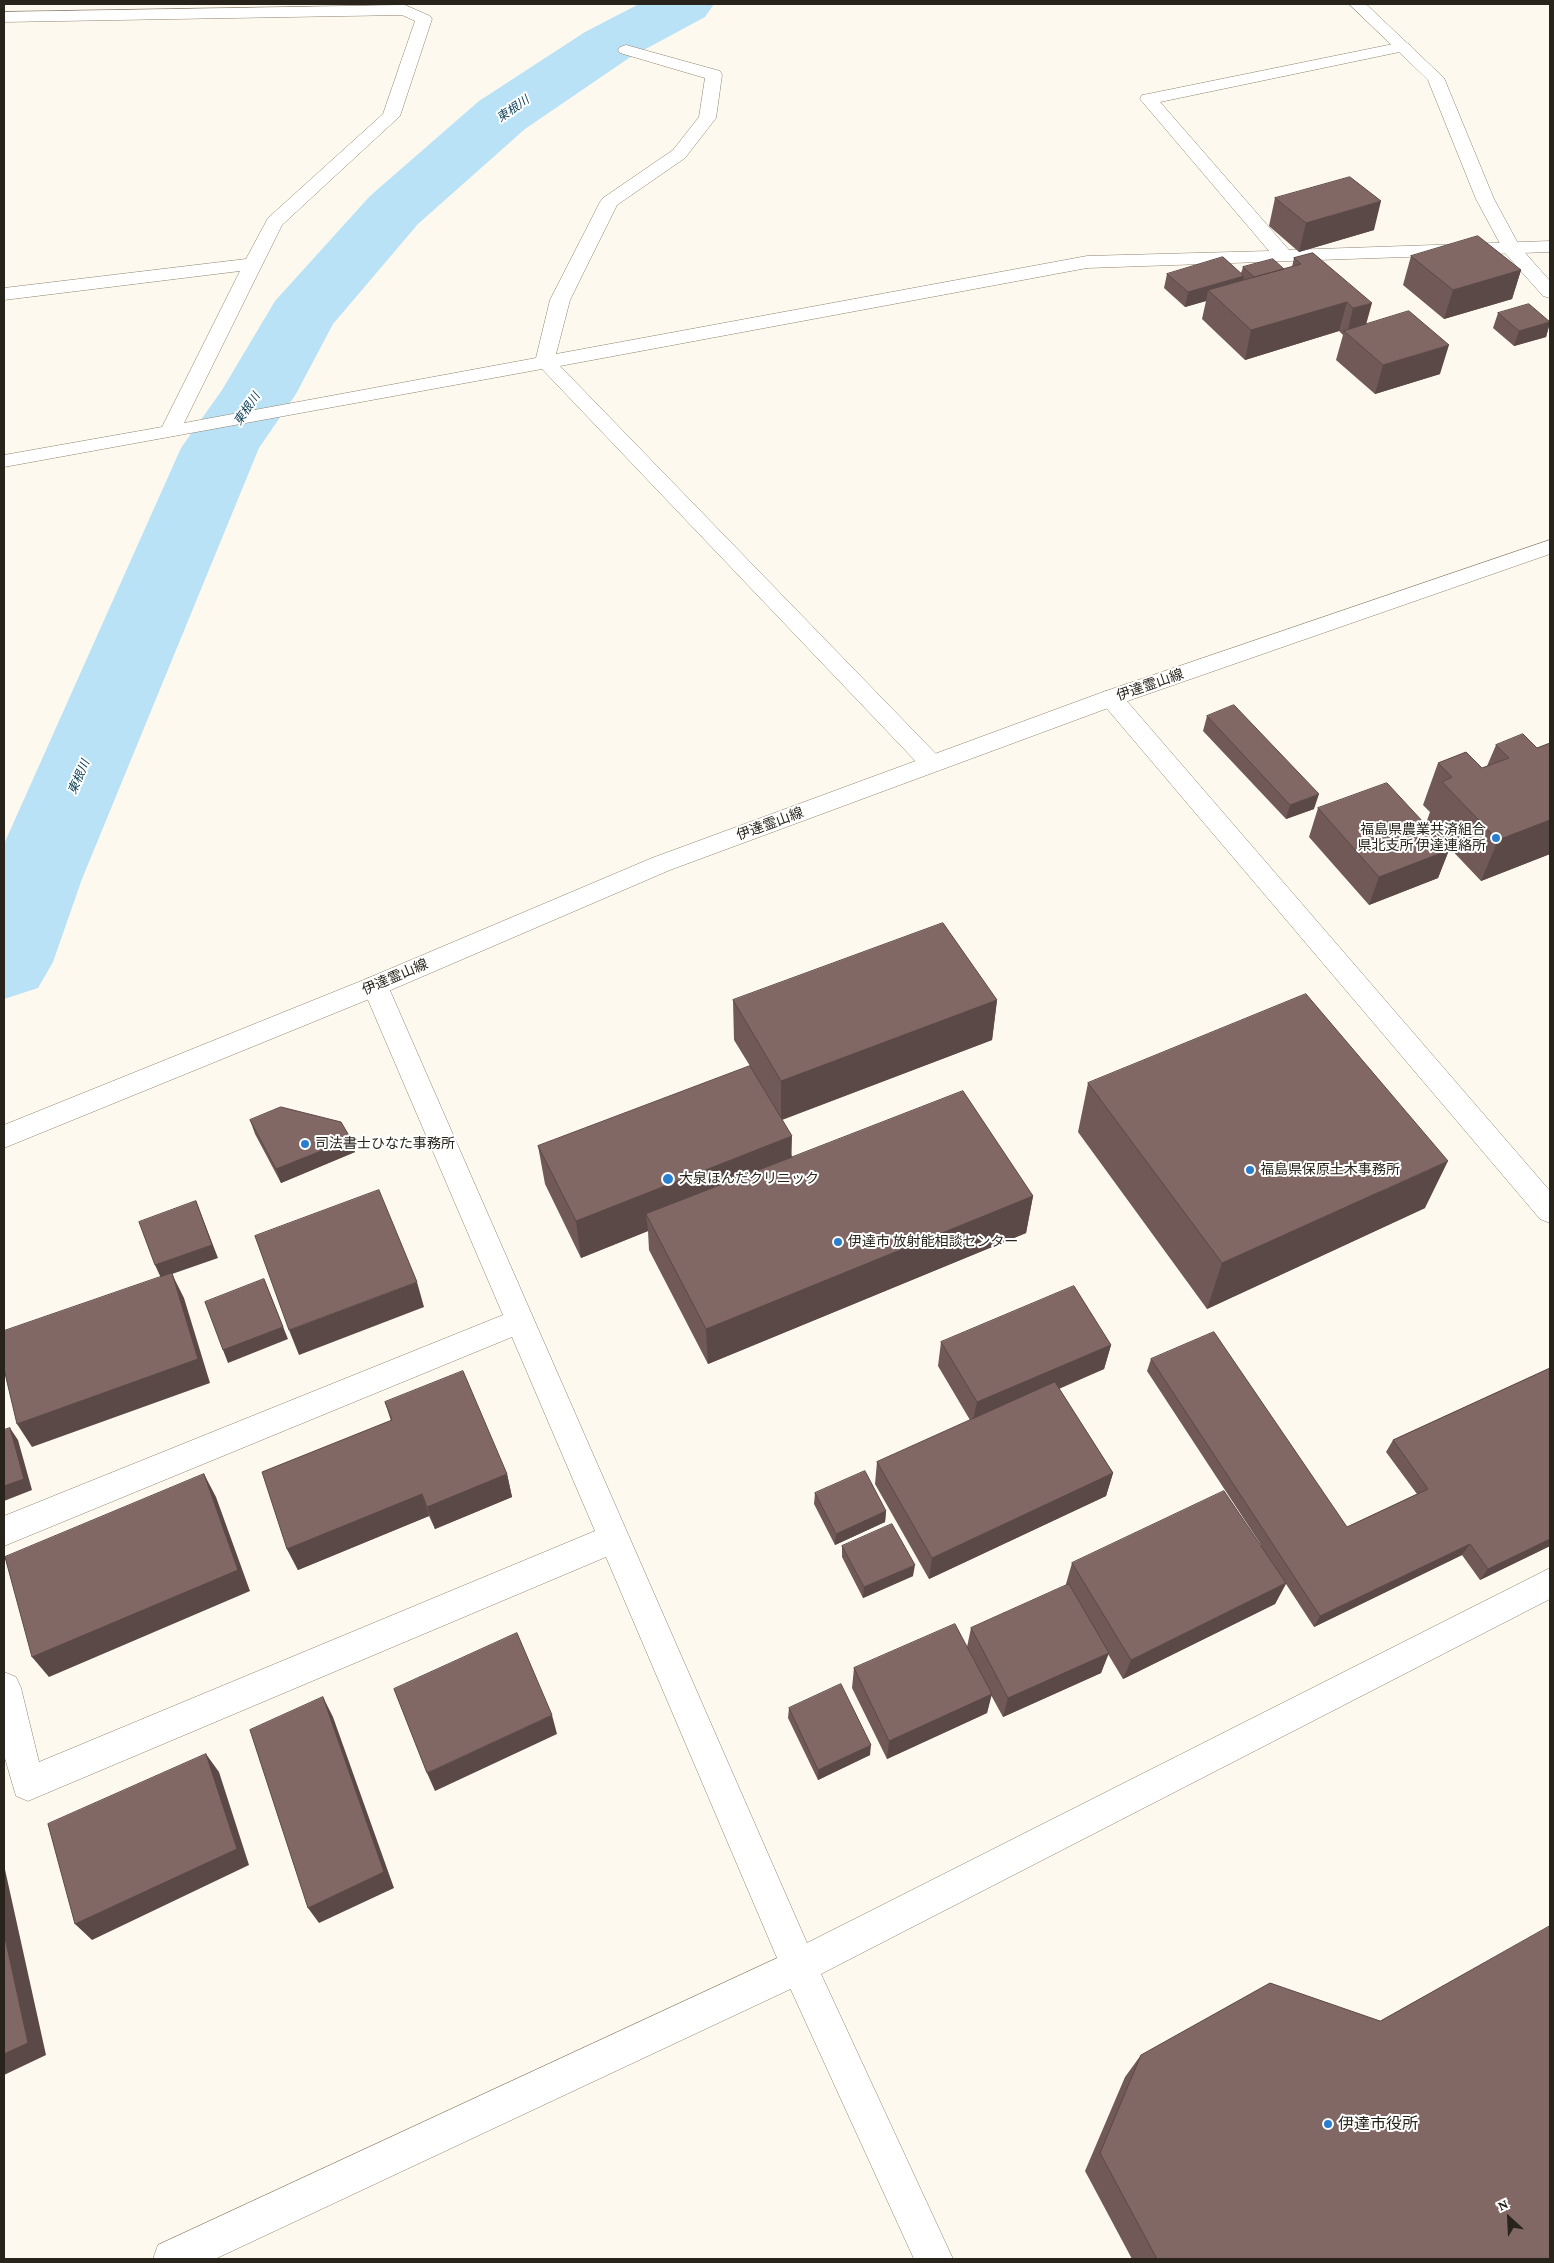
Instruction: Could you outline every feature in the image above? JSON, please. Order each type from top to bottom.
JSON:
[{"type":"street","points":[[1357,4],[1436,78],[1485,199],[1512,249],[1550,292]]},
{"type":"street","points":[[4,17],[405,10],[424,19],[391,116],[274,222],[170,432]]},
{"type":"street","points":[[1284,256],[1148,99],[1403,47]]},
{"type":"street","points":[[545,361],[560,300],[609,202],[680,154],[707,118],[714,74],[626,50]]},
{"type":"street","points":[[4,460],[170,432],[280,410],[1087,262],[1550,247]]},
{"type":"street","points":[[4,294],[253,264]]},
{"type":"street","points":[[545,361],[932,764]]},
{"type":"street","name":"伊達霊山線","points":[[4,1137],[375,986],[661,864],[1111,698],[1550,547]]},
{"type":"street","points":[[1111,698],[1550,1211]]},
{"type":"street","points":[[375,986],[799,1966],[934,2259]]},
{"type":"street","points":[[4,1531],[520,1321]]},
{"type":"street","points":[[4,1688],[28,1784],[614,1538]]},
{"type":"street","points":[[172,2259],[799,1966],[1550,1583]]},
{"type":"building","points":[[1350,177],[1381,201],[1306,223],[1275,198]]},
{"type":"building","points":[[1478,236],[1521,270],[1453,290],[1411,256]]},
{"type":"building","points":[[1313,253],[1372,303],[1353,308],[1347,302],[1251,330],[1208,290],[1301,264],[1294,258]]},
{"type":"building","points":[[1223,257],[1244,276],[1188,292],[1167,274]]},
{"type":"building","points":[[1273,259],[1284,269],[1254,277],[1243,267]]},
{"type":"building","points":[[1529,304],[1550,322],[1519,331],[1498,313]]},
{"type":"building","points":[[1409,311],[1449,345],[1383,365],[1344,331]]},
{"type":"building","points":[[1234,705],[1319,794],[1290,805],[1207,716]]},
{"type":"building","points":[[1523,734],[1537,748],[1550,743],[1550,820],[1498,840],[1442,782],[1452,777],[1438,763],[1466,752],[1482,768],[1509,758],[1496,745]]},
{"type":"building","points":[[1387,783],[1449,850],[1379,877],[1318,808]]},
{"type":"building","points":[[943,923],[997,1000],[781,1081],[733,1000]]},
{"type":"building","name":"福島県保原土木事務所","points":[[1306,994],[1448,1161],[1222,1263],[1088,1083]]},
{"type":"building","points":[[750,1066],[792,1136],[576,1221],[538,1146]]},
{"type":"building","name":"伊達市 放射能相談センター","points":[[963,1091],[1033,1196],[706,1329],[646,1214]]},
{"type":"building","name":"司法書士ひなた事務所","points":[[281,1107],[341,1122],[351,1139],[276,1169],[250,1120]]},
{"type":"building","points":[[379,1190],[417,1282],[289,1330],[255,1236]]},
{"type":"building","points":[[196,1201],[212,1245],[155,1265],[139,1222]]},
{"type":"building","points":[[172,1273],[198,1359],[17,1424],[4,1369],[4,1331]]},
{"type":"building","points":[[264,1279],[283,1327],[223,1350],[205,1302]]},
{"type":"building","points":[[1074,1286],[1111,1345],[977,1402],[941,1342]]},
{"type":"building","points":[[1214,1332],[1347,1527],[1428,1489],[1393,1440],[1550,1368],[1550,1539],[1488,1569],[1470,1544],[1320,1616],[1151,1359]]},
{"type":"building","points":[[463,1371],[507,1474],[427,1507],[422,1494],[287,1549],[262,1472],[392,1420],[385,1402]]},
{"type":"building","points":[[1055,1382],[1113,1473],[932,1558],[877,1462]]},
{"type":"building","points":[[10,1428],[24,1479],[4,1486],[4,1430]]},
{"type":"building","points":[[865,1471],[886,1511],[836,1534],[815,1493]]},
{"type":"building","points":[[204,1474],[238,1570],[32,1657],[5,1557]]},
{"type":"building","points":[[1224,1491],[1286,1583],[1131,1660],[1072,1563]]},
{"type":"building","points":[[892,1524],[915,1565],[864,1587],[842,1546]]},
{"type":"building","points":[[1069,1584],[1109,1653],[1008,1698],[971,1628]]},
{"type":"building","points":[[955,1624],[992,1694],[889,1741],[854,1668]]},
{"type":"building","points":[[517,1633],[552,1715],[427,1773],[394,1689]]},
{"type":"building","points":[[841,1684],[871,1745],[818,1770],[789,1708]]},
{"type":"building","points":[[323,1697],[384,1872],[308,1908],[250,1730]]},
{"type":"building","points":[[206,1754],[237,1849],[75,1924],[48,1824]]},
{"type":"building","name":"伊達市役所","points":[[1550,1926],[1550,2259],[1157,2259],[1100,2153],[1141,2055],[1270,1983],[1380,2021]]},
{"type":"building","points":[[4,1933],[28,2043],[4,2054]]},
{"type":"waterway","name":"東根川","points":[[4,962],[35,879],[220,448],[258,394],[301,316],[394,210],[502,115],[607,45],[684,4]]},
{"type":"place","name":"福島県農業共済組合 県北支所 伊達連絡所","points":[[1496,838]]},
{"type":"place","name":"司法書士ひなた事務所","points":[[305,1144]]},
{"type":"place","name":"福島県保原土木事務所","points":[[1250,1170]]},
{"type":"place","name":"大泉ほんだクリニック","points":[[668,1179]]},
{"type":"place","name":"伊達市 放射能相談センター","points":[[838,1242]]},
{"type":"place","name":"伊達市役所","points":[[1328,2124]]}]
